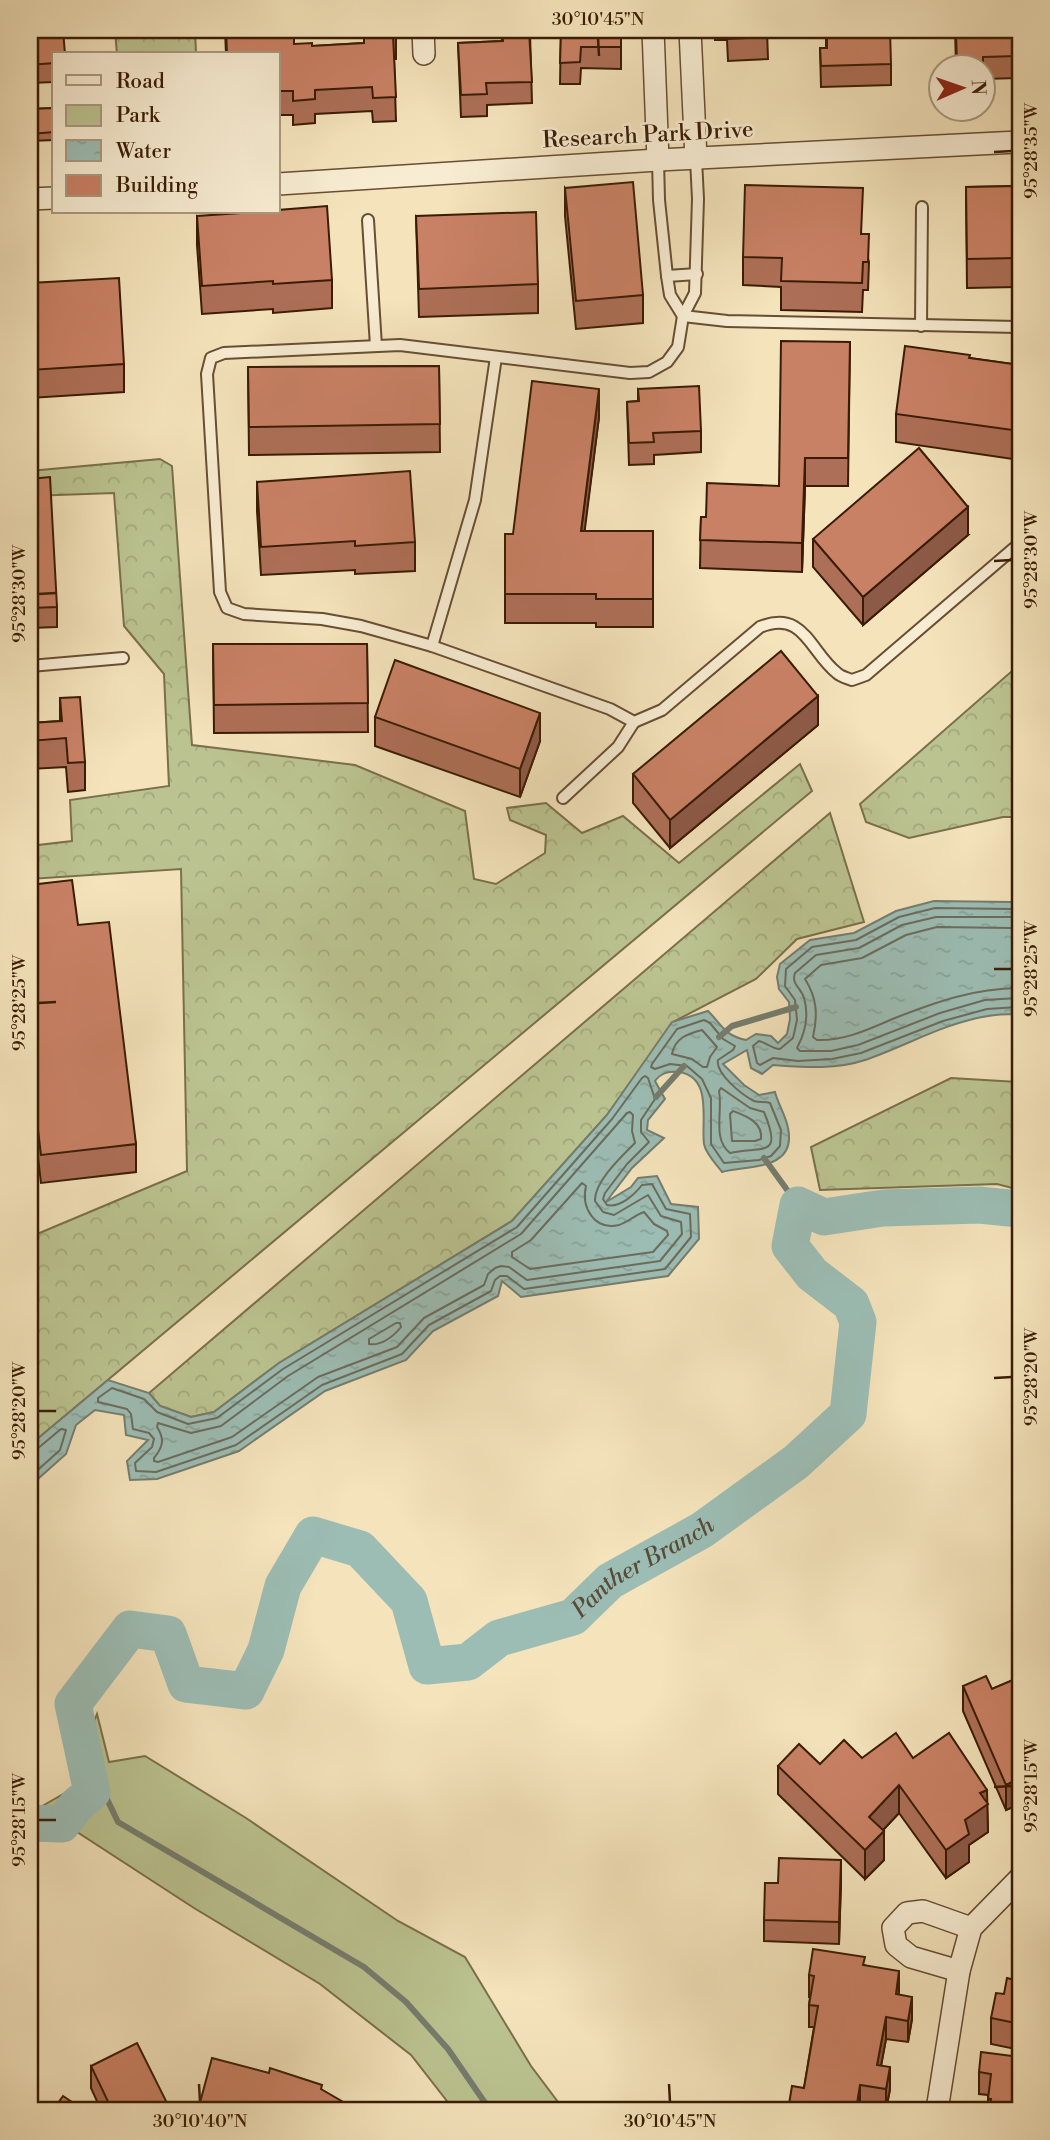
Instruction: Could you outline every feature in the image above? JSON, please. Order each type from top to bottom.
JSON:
[{"type":"street","points":[[423,30],[424,54]]},
{"type":"street","points":[[653,30],[658,160]]},
{"type":"street","points":[[690,30],[695,159]]},
{"type":"street","name":"Research Park Drive","points":[[280,184],[658,160],[1020,142]]},
{"type":"street","points":[[30,199],[52,198]]},
{"type":"street","points":[[937,2110],[959,1971],[971,1928],[1020,1878]]},
{"type":"street","points":[[959,1971],[911,1957],[897,1945],[893,1928],[907,1913],[923,1911],[971,1928]]},
{"type":"lane","points":[[634,722],[610,709],[432,646],[360,626],[322,619],[244,614],[227,608],[220,592],[207,374],[211,358],[224,353],[400,345],[630,373],[649,372],[667,362],[678,347],[683,316],[695,293],[695,159]]},
{"type":"lane","points":[[658,160],[659,200],[670,295],[683,316]]},
{"type":"lane","points":[[921,326],[922,207]]},
{"type":"lane","points":[[368,220],[376,346]]},
{"type":"lane","points":[[667,276],[697,274]]},
{"type":"lane","points":[[683,316],[727,321],[1020,327]]},
{"type":"lane","points":[[432,646],[475,500],[496,357]]},
{"type":"lane","points":[[563,798],[618,747],[634,722],[662,710],[760,627],[774,622],[786,622],[800,630],[838,674],[852,680],[866,675],[1020,543]]},
{"type":"lane","points":[[30,666],[122,658]]},
{"type":"green space","points":[[115,30],[195,30],[196,52],[117,52]]},
{"type":"green space","points":[[160,459],[172,466],[192,745],[355,765],[465,811],[474,879],[496,884],[545,853],[546,835],[510,820],[507,808],[546,803],[582,833],[623,816],[679,863],[800,764],[812,791],[30,1445],[30,1237],[187,1171],[181,869],[30,879],[30,846],[72,841],[70,800],[169,786],[164,674],[124,626],[114,493],[30,496],[30,471]]},
{"type":"green space","points":[[1020,664],[1020,817],[1003,817],[909,838],[866,822],[860,804]]},
{"type":"green space","points":[[830,813],[864,922],[797,939],[756,979],[673,1022],[607,1115],[512,1221],[279,1363],[214,1412],[191,1417],[160,1406],[149,1393]]},
{"type":"green space","points":[[951,1078],[1020,1082],[1020,1190],[997,1184],[820,1190],[811,1147]]},
{"type":"green space","points":[[97,1714],[109,1762],[145,1756],[246,1818],[398,1921],[465,1957],[531,2066],[564,2110],[454,2110],[411,2055],[320,1984],[194,1908],[77,1832],[30,1827],[30,1813],[79,1785],[74,1729],[89,1734]]},
{"type":"water","points":[[1020,895],[1020,1014],[972,1019],[854,1063],[819,1067],[773,1065],[762,1074],[751,1068],[747,1050],[723,1064],[744,1085],[759,1095],[775,1092],[787,1124],[789,1142],[778,1159],[722,1172],[705,1148],[703,1101],[697,1082],[679,1072],[665,1073],[657,1078],[655,1081],[665,1099],[648,1120],[647,1130],[664,1138],[632,1168],[606,1202],[631,1187],[638,1178],[657,1176],[671,1204],[698,1207],[699,1239],[668,1276],[521,1297],[502,1281],[498,1296],[433,1331],[406,1360],[325,1391],[239,1451],[157,1479],[130,1480],[127,1461],[148,1440],[126,1435],[124,1415],[95,1410],[76,1425],[66,1454],[30,1486],[30,1445],[108,1380],[149,1393],[160,1406],[191,1417],[214,1412],[279,1363],[512,1221],[607,1115],[672,1022],[708,1011],[733,1035],[746,1040],[756,1034],[771,1036],[778,1043],[787,1034],[790,1019],[789,1002],[779,989],[777,977],[780,964],[810,940],[854,933],[896,911],[934,901],[1011,902]]},
{"type":"building","points":[[30,30],[63,30],[65,52],[52,52],[52,63],[30,65]]},
{"type":"building","points":[[226,30],[294,30],[294,44],[312,43],[312,46],[364,43],[364,30],[396,30],[396,35],[393,35],[396,97],[373,98],[372,87],[315,90],[315,99],[293,101],[293,91],[280,91],[280,52],[227,52]]},
{"type":"building","points":[[502,30],[529,30],[532,82],[486,83],[487,94],[461,95],[458,43],[503,41]]},
{"type":"building","points":[[561,30],[621,30],[621,47],[581,47],[580,62],[560,63]]},
{"type":"building","points":[[728,30],[767,30],[768,37],[728,39]]},
{"type":"building","points":[[827,30],[890,30],[891,64],[821,66],[820,48],[827,48]]},
{"type":"building","points":[[956,30],[1020,30],[1020,56],[998,57],[998,52],[957,52]]},
{"type":"building","points":[[52,108],[52,132],[30,134],[30,109]]},
{"type":"building","points":[[633,182],[643,295],[576,301],[565,188]]},
{"type":"building","points":[[745,185],[863,188],[861,234],[869,234],[868,262],[863,262],[862,283],[781,281],[782,258],[743,257]]},
{"type":"building","points":[[1020,186],[1020,258],[967,259],[966,187]]},
{"type":"building","points":[[327,206],[332,280],[202,286],[197,216],[280,214],[280,210]]},
{"type":"building","points":[[536,212],[538,284],[419,289],[416,216]]},
{"type":"building","points":[[119,278],[124,364],[30,370],[30,283]]},
{"type":"building","points":[[781,341],[850,342],[848,458],[805,458],[802,543],[700,540],[701,517],[706,517],[707,483],[779,486]]},
{"type":"building","points":[[905,346],[1020,365],[1020,431],[896,414]]},
{"type":"building","points":[[439,366],[440,424],[249,427],[248,367]]},
{"type":"building","points":[[532,381],[599,389],[581,531],[653,531],[653,599],[596,599],[596,594],[505,594],[505,534],[513,534]]},
{"type":"building","points":[[699,386],[701,431],[653,433],[654,442],[629,443],[627,402],[639,401],[638,389]]},
{"type":"building","points":[[919,448],[968,507],[863,597],[813,539]]},
{"type":"building","points":[[410,471],[415,542],[355,546],[355,541],[261,547],[257,482]]},
{"type":"building","points":[[50,477],[57,607],[30,608],[30,479]]},
{"type":"building","points":[[213,644],[367,644],[368,703],[214,705]]},
{"type":"building","points":[[781,651],[818,696],[670,820],[633,774]]},
{"type":"building","points":[[395,660],[540,713],[520,769],[375,717]]},
{"type":"building","points":[[80,697],[85,762],[68,763],[66,738],[30,741],[30,723],[62,721],[60,698]]},
{"type":"building","points":[[72,880],[78,925],[109,922],[136,1144],[41,1155],[33,1087],[30,1087],[30,885]]},
{"type":"building","points":[[986,1676],[992,1689],[1020,1677],[1020,1778],[1006,1785],[963,1686]]},
{"type":"building","points":[[896,1733],[913,1758],[949,1733],[987,1790],[980,1793],[988,1804],[965,1820],[969,1834],[946,1850],[899,1785],[869,1817],[884,1831],[865,1850],[778,1766],[799,1744],[820,1764],[844,1740],[862,1758]]},
{"type":"building","points":[[779,1858],[841,1860],[839,1922],[764,1920],[765,1883],[778,1883]]},
{"type":"building","points":[[1020,1921],[1020,1947],[1012,1945]]},
{"type":"building","points":[[813,1949],[865,1957],[863,1965],[899,1971],[896,1994],[912,1997],[908,2021],[886,2017],[877,2065],[890,2067],[886,2089],[860,2085],[856,2110],[788,2110],[792,2086],[804,2088],[818,2006],[809,2005],[814,1976],[809,1975]]},
{"type":"building","points":[[1020,1955],[1020,2024],[991,2018],[996,1993],[1004,1994],[1007,1978],[1015,1980]]},
{"type":"building","points":[[137,2043],[167,2103],[153,2110],[146,2110],[143,2105],[132,2110],[112,2110],[91,2066]]},
{"type":"building","points":[[981,2052],[1020,2057],[1020,2110],[989,2110],[991,2074],[979,2072]]},
{"type":"building","points":[[212,2058],[269,2073],[270,2068],[322,2085],[321,2089],[357,2110],[198,2110]]},
{"type":"building","points":[[63,2096],[84,2110],[53,2110]]},
{"type":"waterway","points":[[719,1037],[732,1026],[796,1007]]},
{"type":"waterway","points":[[656,1097],[684,1066]]},
{"type":"waterway","points":[[764,1158],[798,1205]]},
{"type":"waterway","name":"Panther Branch","points":[[30,1823],[62,1824],[92,1792],[73,1704],[130,1629],[168,1634],[186,1684],[246,1691],[266,1650],[283,1586],[313,1535],[360,1549],[409,1601],[427,1666],[468,1662],[499,1638],[573,1617],[610,1581],[702,1530],[796,1462],[848,1414],[858,1322],[851,1304],[812,1274],[790,1246],[798,1205],[824,1217],[883,1208],[979,1205],[1020,1209]]},
{"type":"waterway","points":[[92,1792],[107,1799],[118,1822],[364,1967],[406,2002],[448,2049],[490,2110]]}]
